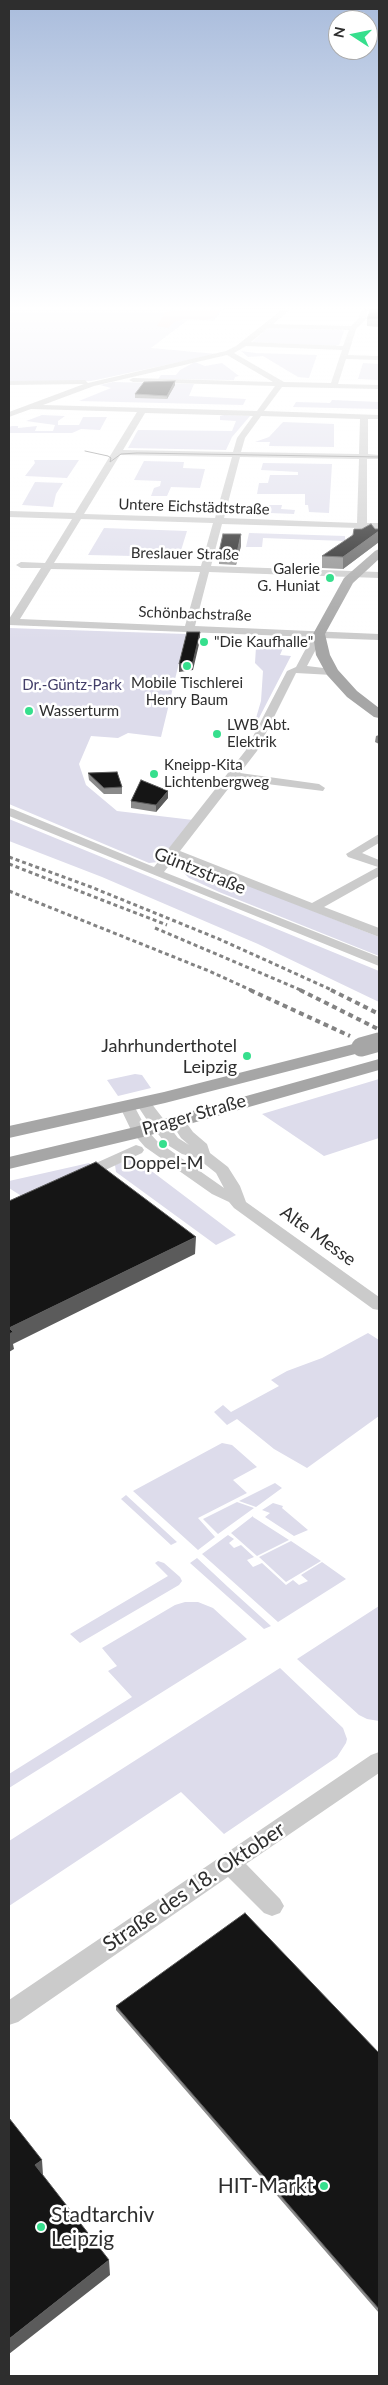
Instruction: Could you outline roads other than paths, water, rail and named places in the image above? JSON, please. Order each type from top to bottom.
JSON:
[{"type":"main road","points":[[379,552],[348,581],[319,634],[323,654],[332,672],[352,694],[379,714]]},
{"type":"main road","name":"Prager Straße","points":[[9,1132],[135,1104],[379,1042]]},
{"type":"main road","name":"Prager Straße","points":[[9,1163],[138,1141],[159,1126],[379,1064]]},
{"type":"street","points":[[11,622],[137,419]]},
{"type":"street","points":[[189,629],[236,454],[242,438],[256,419]]},
{"type":"street","points":[[364,419],[362,526],[379,530]]},
{"type":"street","points":[[116,452],[379,457]]},
{"type":"street","name":"Untere Eichstädtstraße","points":[[9,514],[379,526]]},
{"type":"street","name":"Breslauer Straße","points":[[21,566],[49,562],[379,575]]},
{"type":"street","name":"Schönbachstraße","points":[[11,622],[379,637]]},
{"type":"street","points":[[300,669],[319,634]]},
{"type":"street","points":[[156,873],[233,776],[251,750],[292,671],[300,669],[332,672]]},
{"type":"street","points":[[233,776],[319,788]]},
{"type":"street","name":"Güntzstraße","points":[[9,812],[379,962]]},
{"type":"street","points":[[379,838],[352,854],[379,864]]},
{"type":"street","name":"Güntzstraße","points":[[173,852],[379,933]]},
{"type":"street","points":[[314,907],[379,870]]},
{"type":"street","points":[[135,1104],[172,1141],[188,1151],[203,1155],[228,1178],[235,1199]]},
{"type":"street","name":"Alte Messe","points":[[135,1104],[138,1141],[151,1144],[218,1192],[235,1199],[379,1305]]},
{"type":"street","points":[[178,1121],[187,1135],[201,1147],[203,1155]]},
{"type":"street","points":[[66,1182],[138,1141]]},
{"type":"street","name":"Straße des 18. Oktober","points":[[9,2014],[379,1761]]},
{"type":"street","points":[[230,1863],[272,1906]]},
{"type":"tram line","points":[[85,451],[108,456],[111,458],[110,462],[121,454],[137,453],[379,457]]},
{"type":"railway","points":[[9,857],[91,887],[219,939],[334,991]]},
{"type":"railway","points":[[9,864],[167,925]]},
{"type":"railway","points":[[9,891],[209,971],[253,991]]},
{"type":"railway","points":[[155,928],[303,991]]},
{"type":"railway","points":[[250,990],[350,1036]]},
{"type":"railway","points":[[300,990],[378,1029]]},
{"type":"railway","points":[[331,990],[379,1014]]},
{"type":"place","name":"Galerie G. Huniat","points":[[330,578]]},
{"type":"place","name":"\"Die Kaufhalle\"","points":[[204,642]]},
{"type":"place","name":"Mobile Tischlerei Henry Baum","points":[[187,666]]},
{"type":"place","name":"Wasserturm","points":[[29,711]]},
{"type":"place","name":"LWB Abt. Elektrik","points":[[217,734]]},
{"type":"place","name":"Kneipp-Kita Lichtenbergweg","points":[[154,774]]},
{"type":"place","name":"Jahrhunderthotel Leipzig","points":[[247,1056]]},
{"type":"place","name":"Doppel-M","points":[[163,1144]]},
{"type":"place","name":"HIT-Markt","points":[[324,2186]]},
{"type":"place","name":"Stadtarchiv Leipzig","points":[[41,2227]]},
{"type":"park label","name":"Dr.-Güntz-Park","points":[[72,685]]}]
